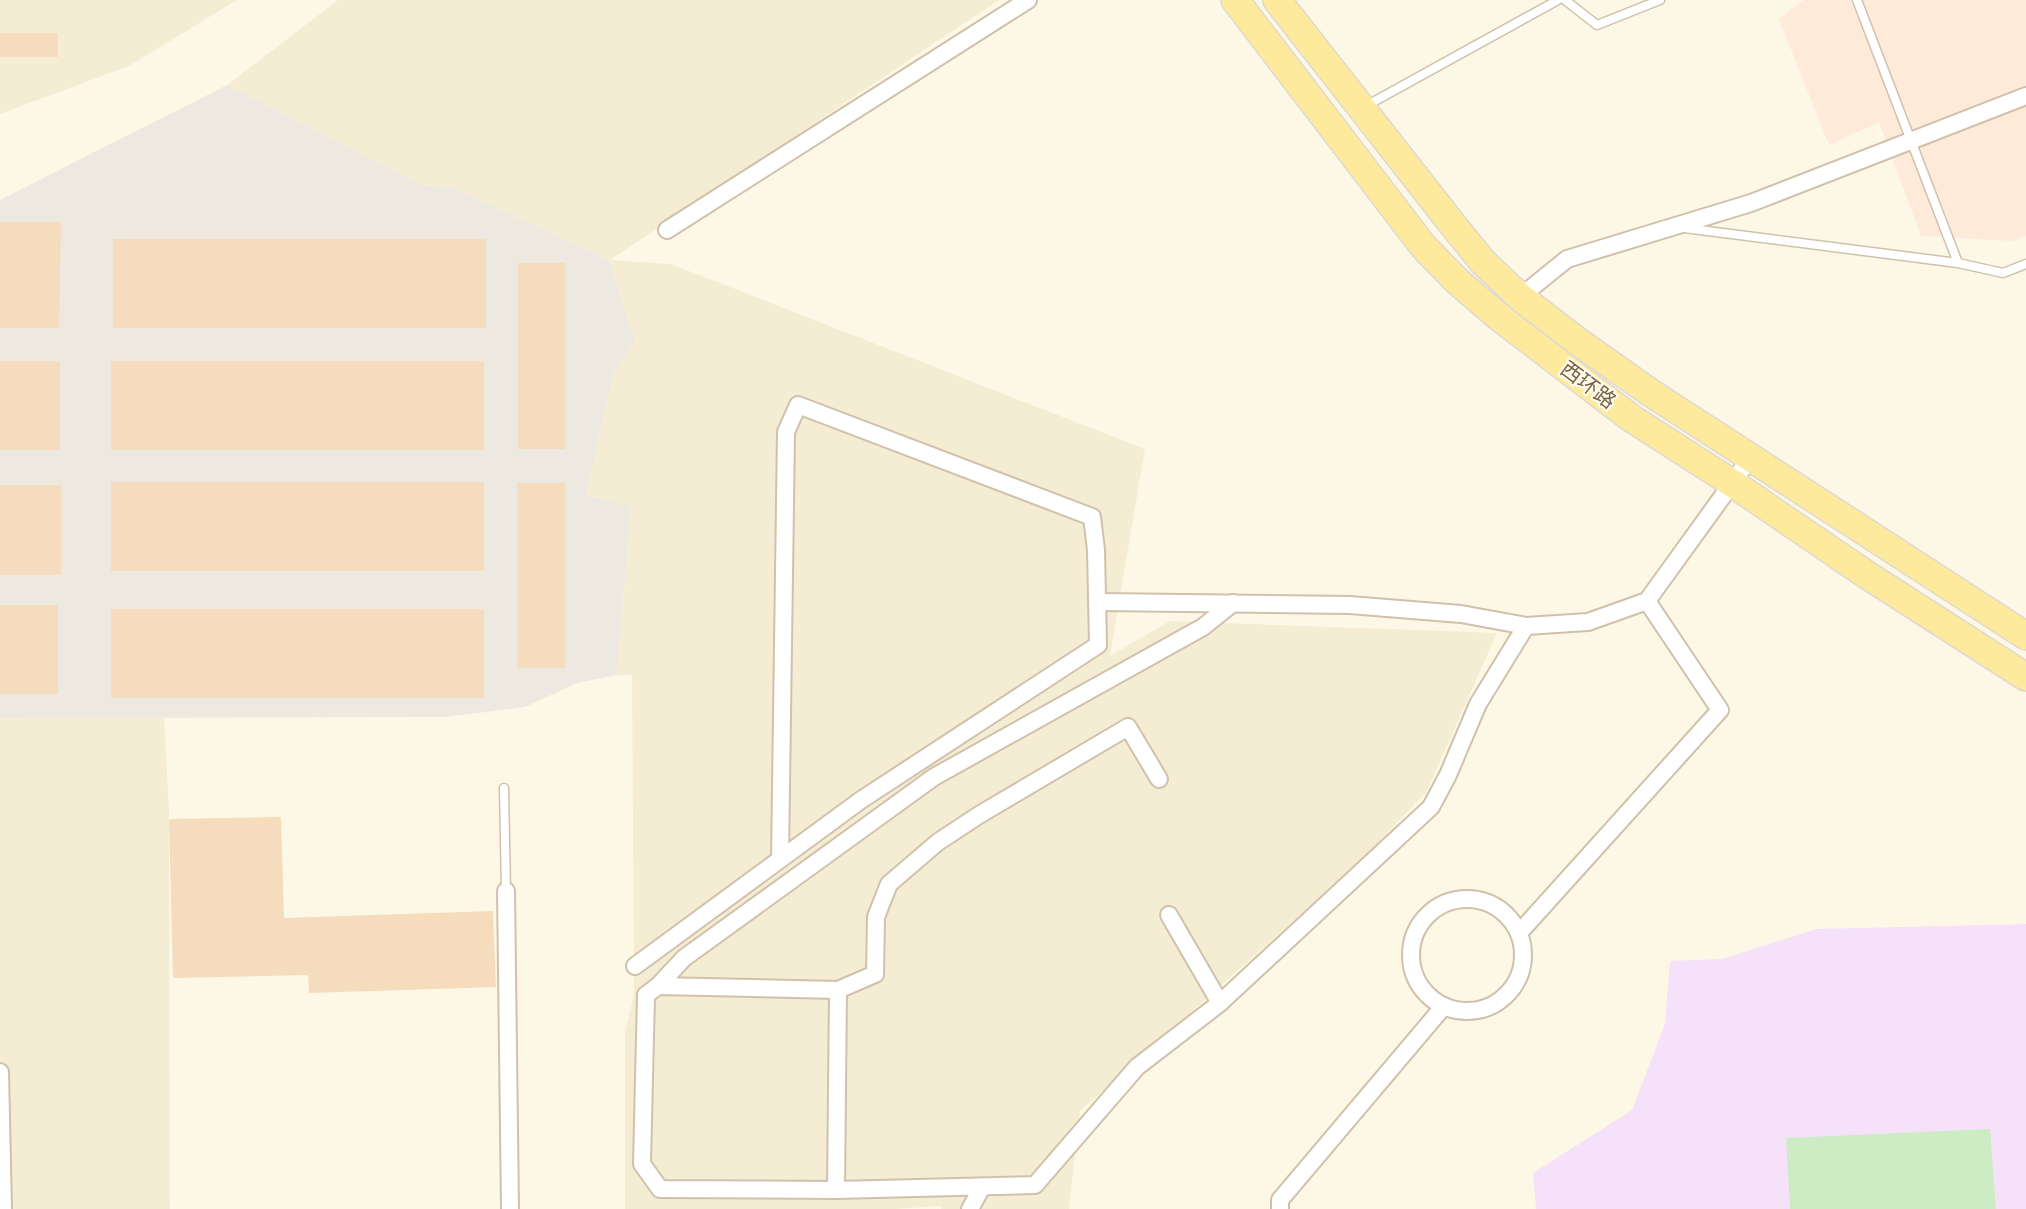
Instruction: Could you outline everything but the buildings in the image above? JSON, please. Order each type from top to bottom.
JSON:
[{"type":"main road","name":"西环路","points":[[1235,0],[1423,246],[1457,281],[1499,317],[1631,418],[1732,483],[1867,575],[2026,677]]},
{"type":"main road","name":"西环路","points":[[1277,0],[1483,262],[1520,297],[1651,393],[2026,636]]},
{"type":"street","points":[[667,230],[1028,0]]},
{"type":"street","points":[[1520,297],[1567,259],[1751,203],[2026,96]]},
{"type":"street","points":[[635,966],[780,860],[861,800],[1098,645],[1096,550],[1092,517],[798,405],[786,432],[780,860]]},
{"type":"street","points":[[1098,602],[1350,605],[1461,614],[1526,626],[1588,622],[1647,601],[1751,457]]},
{"type":"street","points":[[1519,933],[1720,710],[1647,601]]},
{"type":"street","points":[[1233,603],[1203,627],[934,777],[684,958],[658,986],[646,995],[642,1164],[660,1189],[836,1190],[1035,1185],[1137,1067],[1220,1003],[1431,807],[1448,775],[1478,704],[1526,626]]},
{"type":"street","points":[[658,986],[838,990],[875,974],[876,917],[889,884],[938,842],[979,815],[1128,727],[1159,779]]},
{"type":"street","points":[[506,891],[510,1209]]},
{"type":"street","points":[[1458,900],[1476,900],[1492,905],[1508,916],[1519,933],[1524,951],[1522,970],[1513,988],[1500,1001],[1482,1010],[1462,1011],[1444,1006],[1428,995],[1417,981],[1412,964],[1412,947],[1417,930],[1427,916],[1441,905],[1458,900]]},
{"type":"street","points":[[1169,915],[1220,1003]]},
{"type":"street","points":[[836,1190],[838,990]]},
{"type":"street","points":[[1280,1209],[1280,1200],[1444,1006]]},
{"type":"street","points":[[0,1072],[3,1209]]},
{"type":"street","points":[[970,1209],[982,1187]]},
{"type":"lane","points":[[1361,108],[1558,0]]},
{"type":"lane","points":[[1565,0],[1597,25],[1660,0]]},
{"type":"lane","points":[[1857,0],[1958,263]]},
{"type":"lane","points":[[1671,226],[1958,263],[2003,273],[2026,264]]},
{"type":"lane","points":[[504,788],[506,891]]},
{"type":"shaded area","points":[[0,0],[237,0],[129,66],[0,114]]},
{"type":"shaded area","points":[[338,0],[999,0],[610,260],[671,264],[1145,449],[1110,656],[1170,621],[1497,633],[1426,793],[1354,867],[1080,1111],[1069,1209],[941,1209],[941,1206],[895,1209],[625,1209],[625,1034],[634,993],[632,675],[617,675],[631,506],[586,495],[613,376],[635,341],[609,260],[456,189],[422,185],[227,85]]},
{"type":"shaded area","points":[[1803,0],[2026,0],[2026,236],[2013,241],[1921,236],[1879,122],[1829,145],[1779,19]]},
{"type":"shaded area","points":[[227,85],[422,185],[456,189],[609,260],[635,341],[613,376],[586,495],[631,506],[617,675],[577,683],[525,707],[446,717],[0,718],[0,200]]},
{"type":"shaded area","points":[[0,718],[164,718],[169,809],[170,1209],[0,1209]]},
{"type":"shaded area","points":[[2026,924],[2026,1209],[1536,1209],[1533,1173],[1632,1110],[1665,1024],[1670,961],[1722,959],[1816,929]]},
{"type":"green space","points":[[1990,1129],[1996,1209],[1790,1209],[1786,1138]]}]
